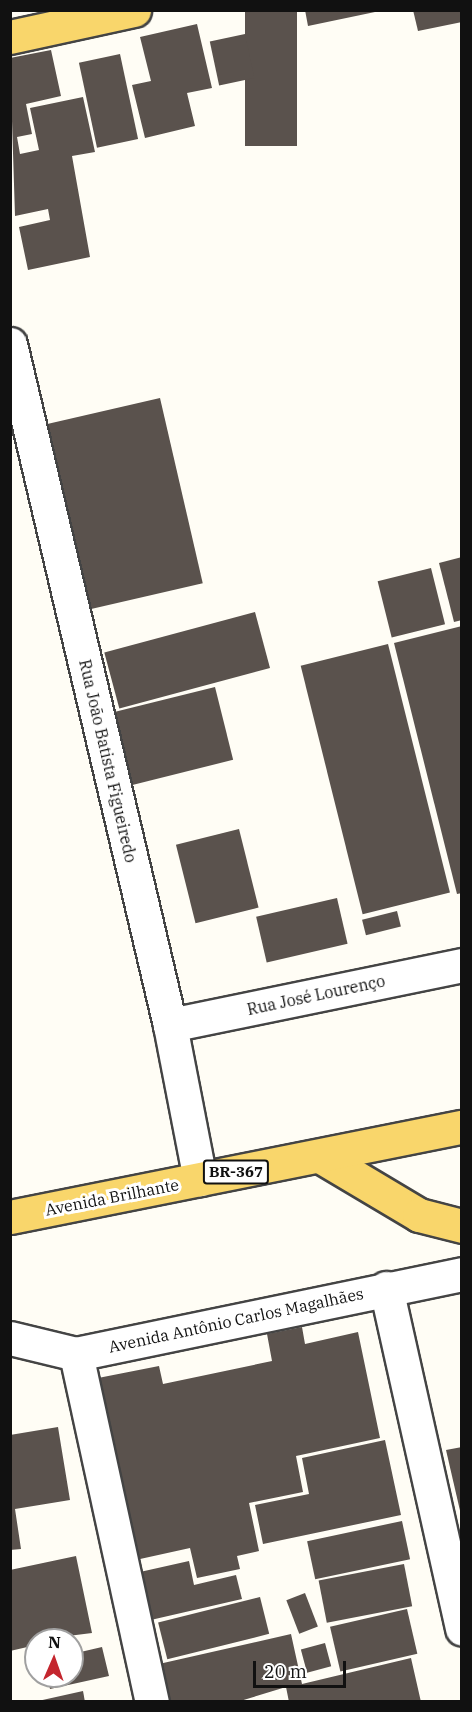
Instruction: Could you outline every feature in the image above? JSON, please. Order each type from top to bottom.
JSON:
[{"type":"main road","points":[[10,37],[134,10]]},
{"type":"main road","name":"Avenida Brilhante","points":[[10,1217],[462,1127]]},
{"type":"main road","points":[[320,1156],[419,1215],[462,1226]]},
{"type":"street","name":"Rua João Batista Figueiredo","points":[[10,344],[170,1026],[200,1179]]},
{"type":"street","name":"Rua José Lourenço","points":[[170,1026],[462,965]]},
{"type":"street","name":"Avenida Antônio Carlos Magalhães","points":[[10,1338],[76,1353],[462,1274]]},
{"type":"street","points":[[386,1288],[462,1629]]},
{"type":"street","points":[[76,1353],[152,1701]]},
{"type":"building","points":[[245,10],[297,10],[297,146],[245,146]]},
{"type":"building","points":[[305,10],[375,10],[375,12],[308,26]]},
{"type":"building","points":[[413,10],[462,10],[462,22],[418,31]]},
{"type":"building","points":[[197,24],[212,88],[187,93],[195,126],[145,138],[132,85],[151,81],[140,37]]},
{"type":"building","points":[[245,34],[254,78],[219,86],[210,41]]},
{"type":"building","points":[[51,50],[61,96],[26,104],[32,134],[17,137],[20,154],[39,150],[30,108],[83,97],[95,152],[72,156],[90,257],[28,270],[19,227],[50,220],[48,209],[15,216],[10,58]]},
{"type":"building","points":[[120,54],[138,139],[97,148],[79,63]]},
{"type":"building","points":[[160,398],[203,583],[87,610],[44,425]]},
{"type":"building","points":[[462,557],[462,620],[454,622],[439,563]]},
{"type":"building","points":[[431,568],[445,624],[392,638],[378,581]]},
{"type":"building","points":[[255,612],[270,668],[119,708],[104,652]]},
{"type":"building","points":[[462,626],[462,893],[457,894],[394,643]]},
{"type":"building","points":[[388,644],[450,892],[363,914],[301,666]]},
{"type":"building","points":[[215,687],[233,760],[127,786],[109,713]]},
{"type":"building","points":[[239,829],[259,908],[196,923],[176,845]]},
{"type":"building","points":[[337,898],[348,944],[267,962],[256,917]]},
{"type":"building","points":[[397,911],[401,927],[366,935],[362,920]]},
{"type":"building","points":[[302,1327],[305,1344],[358,1332],[380,1438],[296,1456],[303,1492],[249,1503],[259,1551],[237,1556],[240,1569],[197,1578],[190,1548],[131,1561],[93,1379],[159,1366],[163,1384],[272,1361],[267,1334]]},
{"type":"building","points":[[58,1427],[70,1500],[15,1509],[21,1549],[10,1550],[10,1435]]},
{"type":"building","points":[[385,1440],[401,1515],[263,1544],[255,1505],[309,1494],[302,1458]]},
{"type":"building","points":[[462,1447],[462,1515],[461,1515],[446,1450]]},
{"type":"building","points":[[402,1521],[410,1559],[315,1579],[307,1541]]},
{"type":"building","points":[[76,1556],[92,1633],[84,1634],[84,1628],[24,1628],[24,1648],[10,1651],[10,1570]]},
{"type":"building","points":[[189,1561],[194,1585],[236,1575],[242,1599],[142,1622],[131,1574]]},
{"type":"building","points":[[404,1564],[412,1606],[327,1623],[319,1581]]},
{"type":"building","points":[[305,1593],[318,1627],[299,1634],[286,1600]]},
{"type":"building","points":[[260,1597],[269,1634],[167,1659],[158,1622]]},
{"type":"building","points":[[407,1609],[417,1654],[340,1672],[330,1627]]},
{"type":"building","points":[[291,1634],[302,1684],[411,1658],[421,1702],[289,1702],[286,1687],[237,1702],[159,1702],[150,1666]]},
{"type":"building","points":[[325,1643],[331,1666],[307,1673],[301,1649]]},
{"type":"building","points":[[102,1647],[109,1676],[84,1682],[84,1651]]},
{"type":"building","points":[[83,1691],[85,1702],[38,1702],[38,1701]]}]
